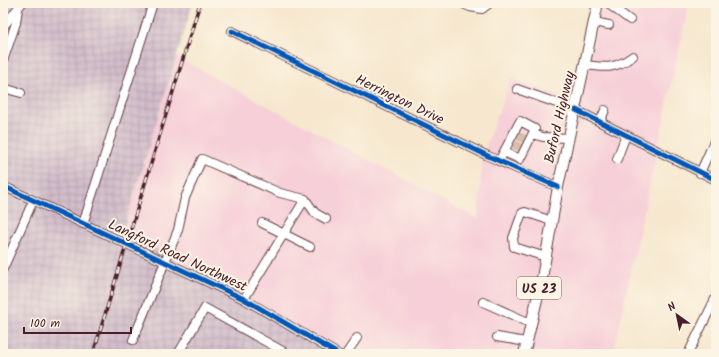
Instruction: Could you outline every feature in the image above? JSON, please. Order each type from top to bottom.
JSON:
[{"type":"main road","name":"Buford Highway","points":[[524,354],[546,257],[558,187],[576,110],[597,3]]},
{"type":"street","points":[[83,224],[154,3]]},
{"type":"street","points":[[462,3],[470,7],[482,9],[490,3]]},
{"type":"street","points":[[3,27],[20,6]]},
{"type":"street","points":[[610,6],[630,20]]},
{"type":"street","points":[[3,61],[10,20]]},
{"type":"street","points":[[594,22],[609,25]]},
{"type":"street","name":"Herrington Drive","points":[[232,31],[498,161],[558,187]]},
{"type":"street","points":[[585,65],[610,68],[621,64],[633,56]]},
{"type":"street","points":[[3,88],[21,93]]},
{"type":"street","points":[[517,88],[576,110],[716,180]]},
{"type":"street","points":[[600,122],[605,110]]},
{"type":"street","points":[[617,158],[626,135]]},
{"type":"street","points":[[498,161],[504,152],[517,146],[524,137]]},
{"type":"street","points":[[504,152],[520,160],[517,146],[524,137]]},
{"type":"street","points":[[524,137],[569,138]]},
{"type":"street","points":[[700,173],[716,137]]},
{"type":"street","points":[[133,340],[166,262],[178,230],[185,198],[202,159],[280,193],[305,199],[315,213],[326,219]]},
{"type":"street","name":"Langford Road Northwest","points":[[3,186],[244,299],[338,354]]},
{"type":"street","points":[[244,299],[305,199]]},
{"type":"street","points":[[3,268],[33,201]]},
{"type":"street","points":[[546,257],[514,247],[513,238],[522,213],[525,212],[552,220]]},
{"type":"street","points":[[262,223],[310,246]]},
{"type":"street","points":[[689,354],[716,297]]},
{"type":"street","points":[[483,302],[530,323]]},
{"type":"street","points":[[178,354],[205,308],[288,354]]},
{"type":"street","points":[[497,336],[526,342]]},
{"type":"street","points":[[346,354],[356,338]]},
{"type":"shaded area","points":[[3,3],[193,3],[124,227],[175,261],[333,354],[3,354]]},
{"type":"shaded area","points":[[603,3],[689,3],[613,354],[333,354],[175,261],[124,227],[176,57],[478,219],[483,154],[511,79],[579,101]]},
{"type":"tunnel","points":[[518,136],[525,139]]},
{"type":"tunnel","points":[[514,144],[521,148]]},
{"type":"railway","points":[[93,354],[200,3]]},
{"type":"cycle path","points":[[232,31],[488,156],[558,187]]},
{"type":"cycle path","points":[[576,110],[716,180]]},
{"type":"cycle path","points":[[3,186],[244,299],[338,354]]}]
